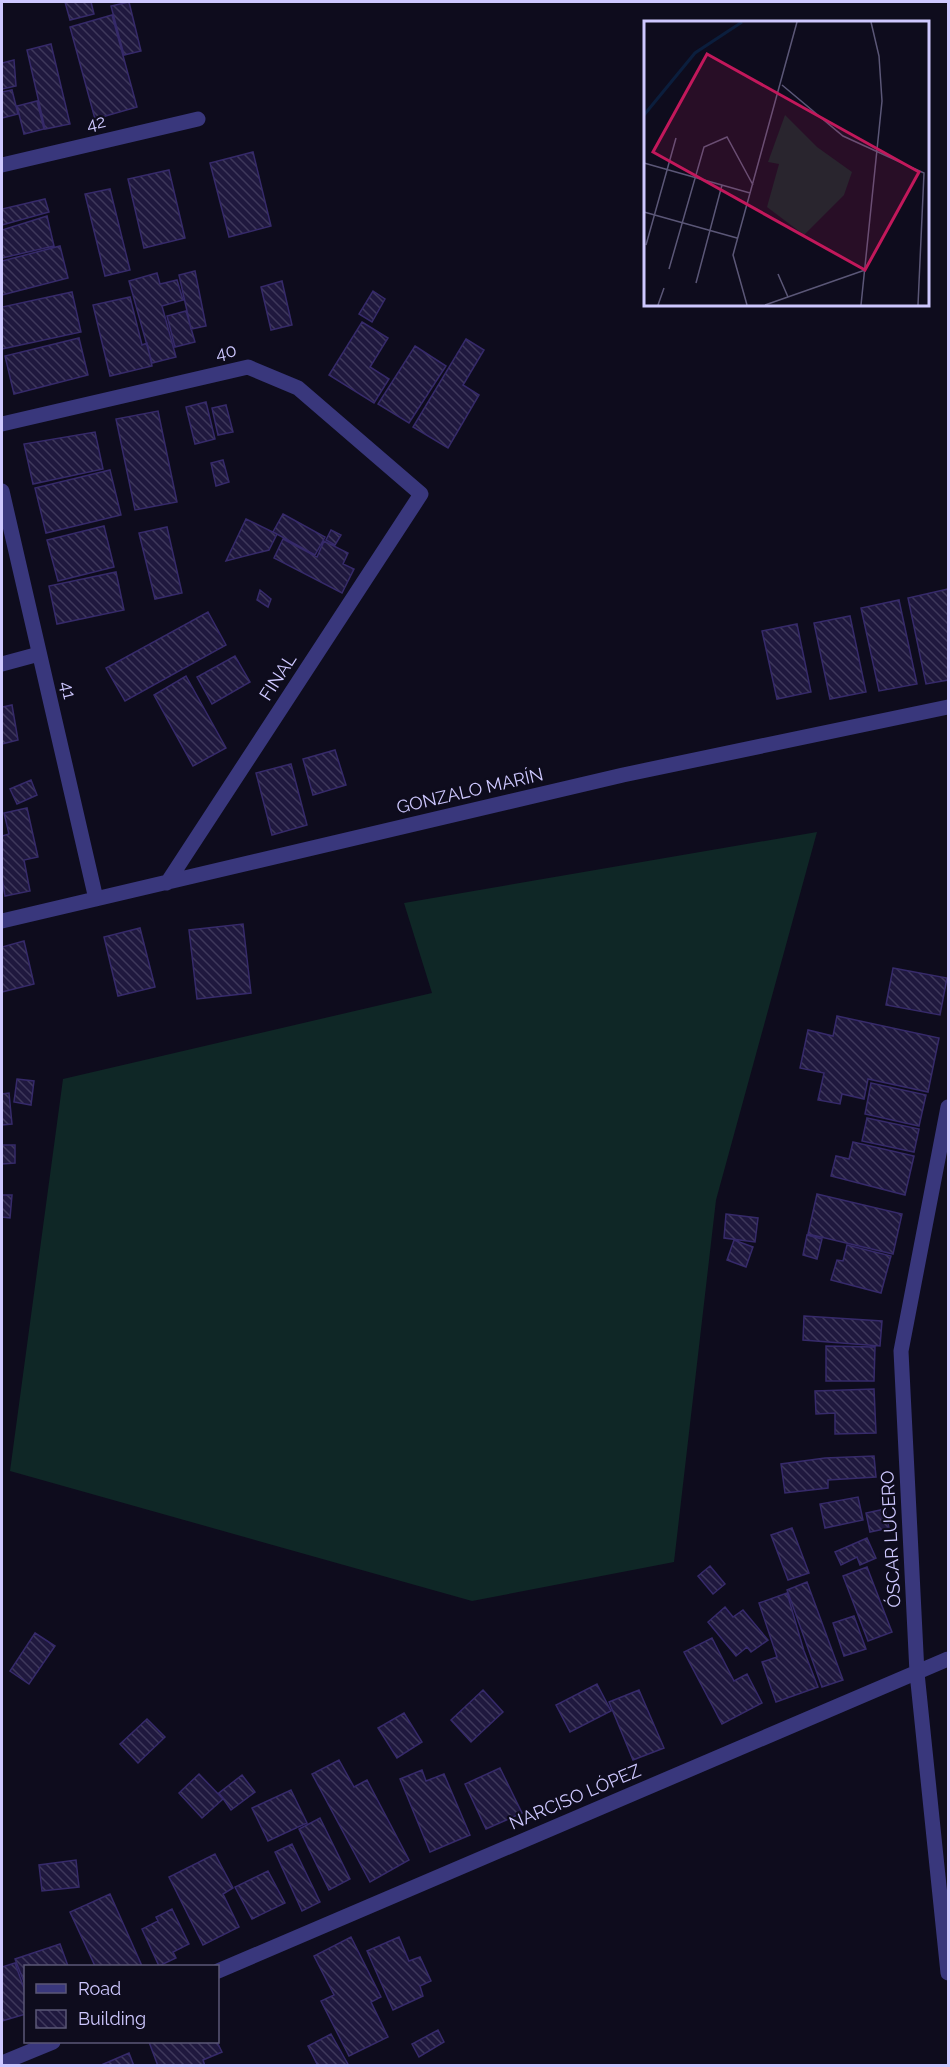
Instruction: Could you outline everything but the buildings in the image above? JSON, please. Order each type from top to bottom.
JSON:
[{"type":"street","name":"42","points":[[2,165],[198,119]]},
{"type":"street","name":"40","points":[[2,424],[248,367],[298,388],[422,494]]},
{"type":"street","name":"41","points":[[2,491],[96,899]]},
{"type":"street","name":"FINAL","points":[[167,883],[422,494]]},
{"type":"street","points":[[2,664],[39,654]]},
{"type":"street","name":"GONZALO MARÍN","points":[[2,921],[623,775],[948,707]]},
{"type":"street","name":"ÓSCAR LUCERO","points":[[948,1107],[901,1352],[917,1673],[948,1973]]},
{"type":"street","name":"NARCISO LÓPEZ","points":[[219,1971],[948,1659]]},
{"type":"street","points":[[2,2063],[51,2043]]},
{"type":"green space","points":[[817,832],[716,1200],[674,1562],[472,1601],[10,1471],[63,1079],[432,993],[404,903]]}]
